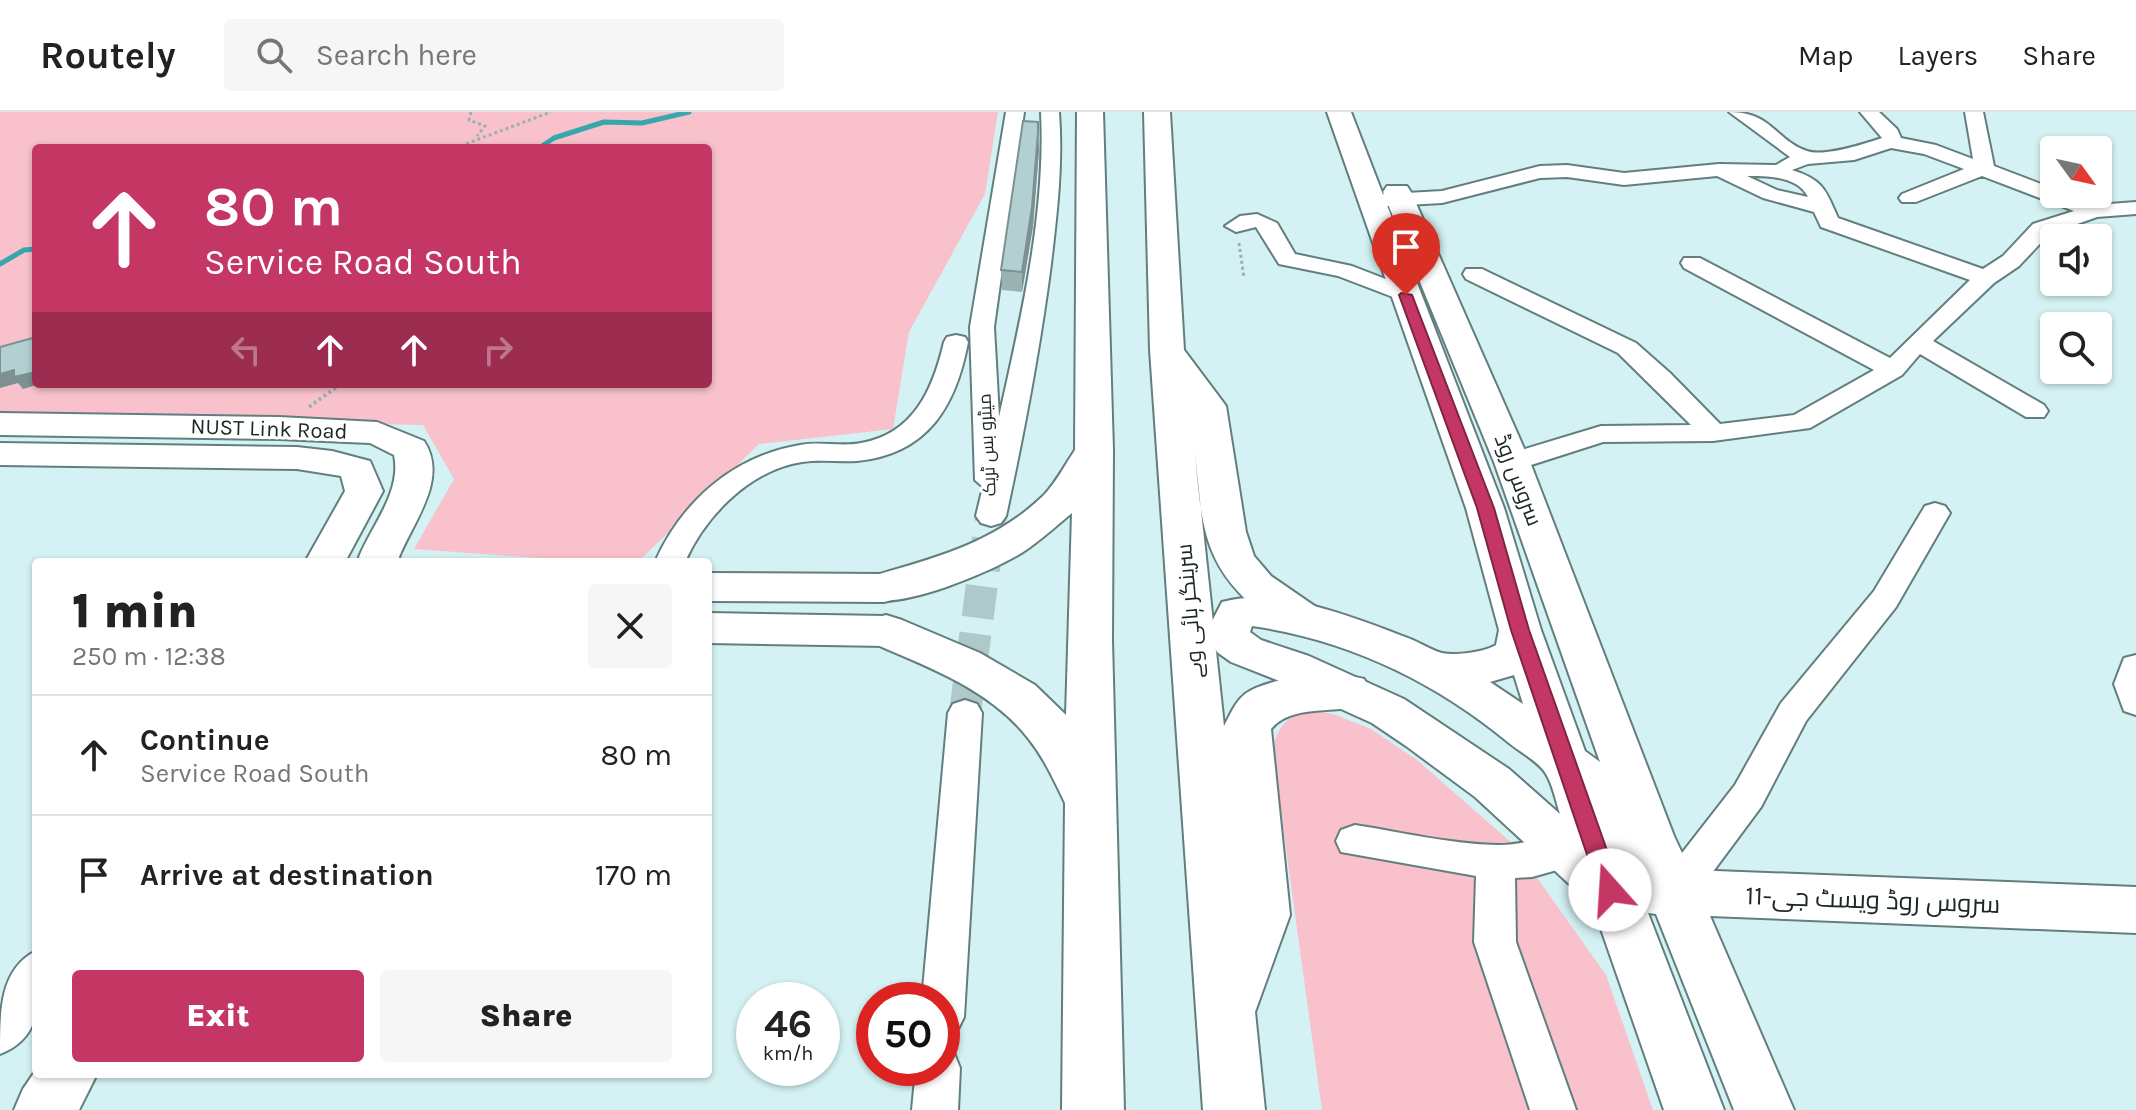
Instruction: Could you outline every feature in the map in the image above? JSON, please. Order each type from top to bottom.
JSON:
[{"type":"highway","points":[[1090,112],[1094,450],[1089,640],[1093,807],[1093,1110]]},
{"type":"highway","name":"سرینگر ہائی وے","points":[[1157,112],[1167,350],[1234,1110]]},
{"type":"highway","points":[[1167,350],[1208,406],[1225,532],[1235,561],[1256,587],[1289,616]]},
{"type":"highway","points":[[1093,807],[1063,751],[1034,712],[998,685],[951,659],[885,610],[954,569],[1009,542],[1058,504],[1094,450]]},
{"type":"highway","points":[[1226,1015],[1262,915],[1247,729],[1251,718],[1275,699],[1347,692]]},
{"type":"main road","name":"سروس روڈ","points":[[1358,123],[1385,200],[1512,462],[1666,872],[1764,1110]]},
{"type":"main road","points":[[1385,200],[1406,295],[1485,508],[1520,630],[1610,890],[1694,1110]]},
{"type":"main road","name":"NUST Link Road","points":[[0,424],[279,428],[377,433],[411,449],[416,463],[414,480],[385,536],[379,558]]},
{"type":"main road","name":"NUST Link Road","points":[[0,454],[297,458],[357,469],[364,491],[327,558]]},
{"type":"main road","points":[[712,588],[885,610]]},
{"type":"main road","points":[[712,628],[885,610]]},
{"type":"main road","points":[[1610,890],[1492,783],[1388,711],[1246,651],[1232,641],[1228,631],[1237,613],[1251,611],[1289,616],[1393,649],[1439,670],[1475,692],[1565,760],[1612,803],[1666,872]]},
{"type":"main road","points":[[1439,670],[1496,665],[1517,653],[1520,630]]},
{"type":"main road","name":"سروس روڈ ویسٹ جی-11","points":[[1610,890],[1666,872],[2136,910]]},
{"type":"main road","points":[[0,1027],[32,982]]},
{"type":"main road","points":[[44,1110],[65,1078]]},
{"type":"street","name":"میٹرو بس ٹریک","points":[[1015,112],[982,327],[991,516],[1021,389],[1033,313],[1050,182],[1050,112]]},
{"type":"street","points":[[1738,112],[1804,158]]},
{"type":"street","points":[[1771,170],[1804,158],[1854,154],[1892,141],[1890,133],[1869,112]]},
{"type":"street","points":[[1974,112],[1984,168]]},
{"type":"street","points":[[1896,143],[1929,149],[2094,211]]},
{"type":"street","points":[[1909,198],[1984,168]]},
{"type":"street","points":[[1385,200],[1442,197],[1540,172],[1567,171],[1633,179],[1719,170],[1771,170],[1804,180],[1815,189],[1829,222],[1986,278]]},
{"type":"street","points":[[1719,170],[1770,194],[1825,208]]},
{"type":"street","points":[[1512,462],[1601,434],[1713,433],[1801,422],[1893,370],[1917,342],[1986,278],[2011,261],[2041,229],[2094,211],[2136,208]]},
{"type":"street","points":[[1236,226],[1255,221],[1266,223],[1287,259],[1354,274],[1406,295]]},
{"type":"street","points":[[1692,263],[1893,370]]},
{"type":"street","points":[[1474,274],[1627,348],[1661,378],[1713,433]]},
{"type":"street","points":[[671,558],[676,543],[693,523],[749,470],[769,461],[802,453],[869,450],[899,438],[931,414],[946,389],[956,342]]},
{"type":"street","points":[[1917,342],[2035,411]]},
{"type":"street","points":[[1666,872],[1748,796],[1793,712],[1885,599],[1935,513]]},
{"type":"street","points":[[2136,667],[2132,673],[2131,692],[2136,702]]},
{"type":"street","points":[[945,982],[965,713]]},
{"type":"street","points":[[1355,841],[1496,862],[1532,860],[1568,851]]},
{"type":"street","points":[[1496,862],[1495,942],[1553,1110]]},
{"type":"street","points":[[935,1110],[937,1086]]},
{"type":"path","points":[[469,142],[485,126],[469,120],[471,112]]},
{"type":"path","points":[[464,144],[541,119],[551,112]]},
{"type":"path","points":[[1236,226],[1244,278]]},
{"type":"shaded area","points":[[0,112],[998,112],[985,194],[909,332],[893,429],[759,444],[642,558],[539,558],[414,549],[454,479],[423,425],[0,417]]},
{"type":"shaded area","points":[[1314,710],[1371,729],[1417,760],[1514,845],[1606,975],[1653,1110],[1322,1110],[1272,747],[1291,717]]},
{"type":"building","points":[[1023,121],[1038,122],[1038,132],[1032,207],[1022,272],[1001,270]]},
{"type":"building","points":[[32,338],[32,373],[14,377],[14,370],[0,374],[0,347]]},
{"type":"waterway","points":[[545,144],[554,138],[604,122],[642,123],[689,112]]},
{"type":"waterway","points":[[0,264],[24,250],[32,249]]},
{"type":"tunnel","points":[[965,713],[991,516]]},
{"type":"route","points":[[1406,295],[1485,508],[1520,630],[1610,890]]}]
